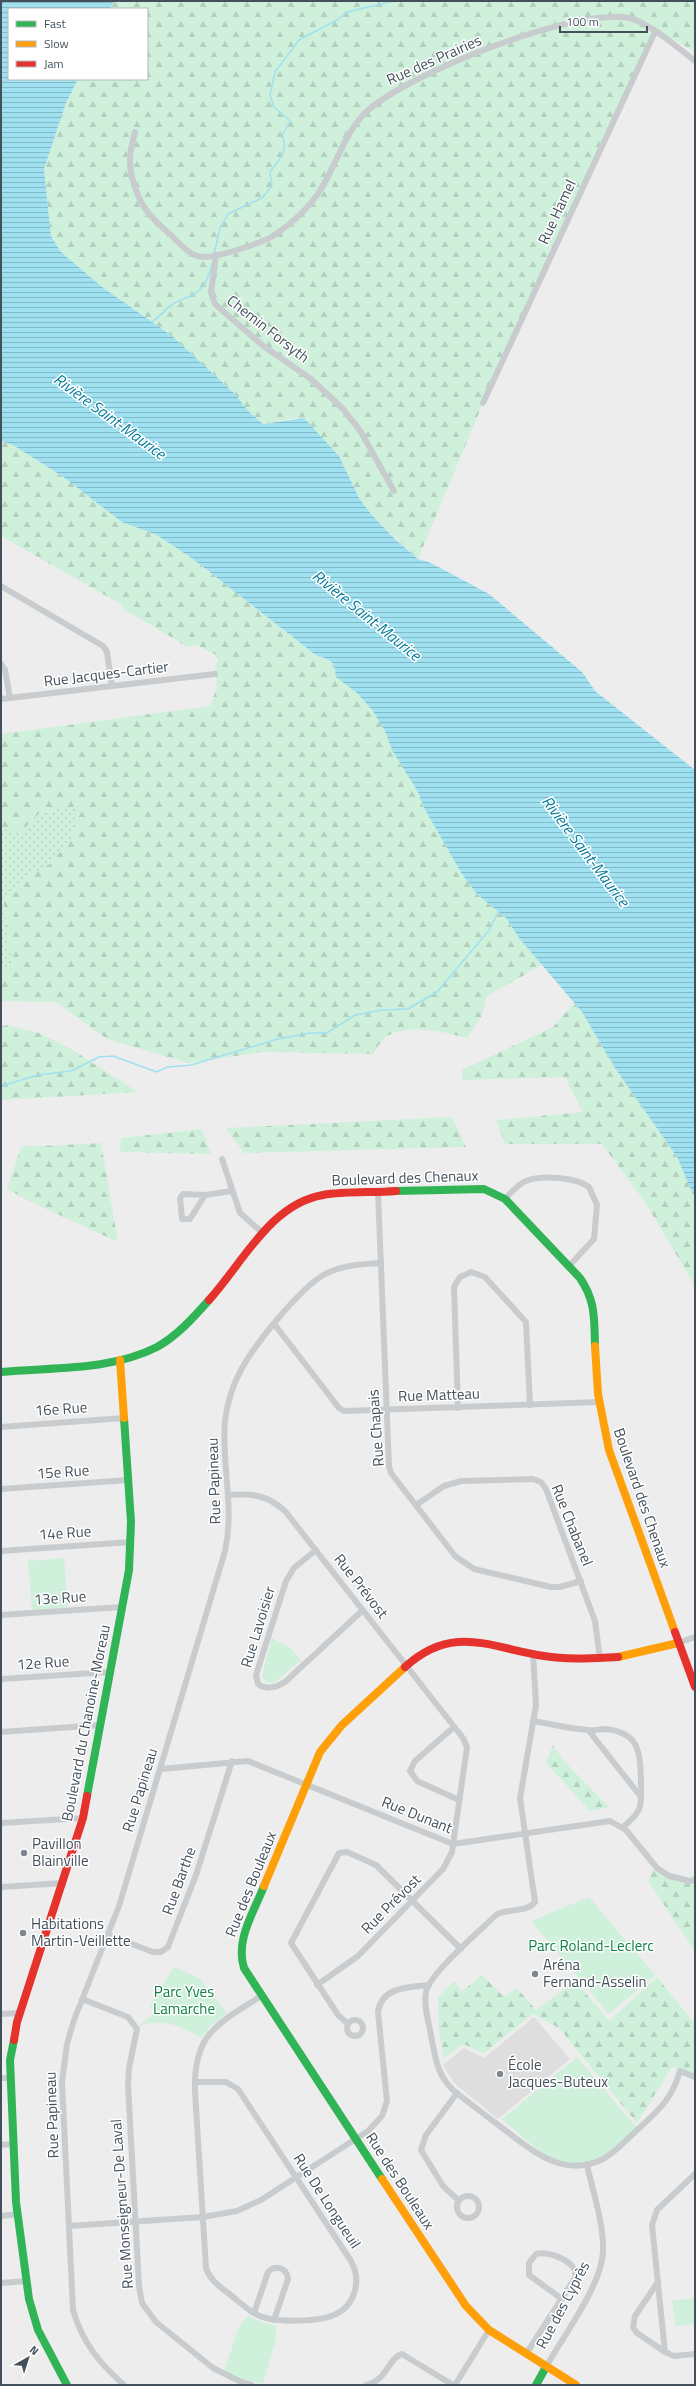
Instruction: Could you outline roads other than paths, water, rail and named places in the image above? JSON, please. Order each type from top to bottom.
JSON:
[{"type":"street","name":"Rue des Prairies","points":[[216,255],[265,240],[285,228],[304,210],[321,190],[359,120],[385,96],[416,79],[458,61],[558,25],[624,18],[634,20],[655,32],[695,61]]},
{"type":"street","name":"Rue Hamel","points":[[483,403],[655,32]]},
{"type":"street","points":[[135,132],[130,161],[137,191],[146,211],[181,245],[198,257],[216,255]]},
{"type":"street","name":"Chemin Forsyth","points":[[216,255],[211,293],[215,304],[262,345],[314,382],[343,409],[361,432],[394,491]]},
{"type":"street","points":[[1,586],[103,646],[107,652],[112,686]]},
{"type":"street","points":[[1,664],[5,670],[10,698]]},
{"type":"street","name":"Rue Jacques-Cartier","points":[[1,699],[215,674]]},
{"type":"street","points":[[222,1159],[241,1215],[263,1233]]},
{"type":"street","points":[[505,1199],[522,1182],[529,1180],[567,1178],[589,1187],[594,1194],[597,1204],[594,1238],[569,1266]]},
{"type":"street","name":"Boulevard des Chenaux","points":[[1,1372],[120,1360],[151,1350],[184,1328],[263,1233],[283,1212],[311,1198],[334,1194],[479,1188],[494,1192],[505,1199],[569,1266],[587,1286],[593,1299],[599,1402],[612,1464],[695,1687]]},
{"type":"street","points":[[205,1195],[190,1219],[182,1219],[181,1196],[186,1193],[205,1195],[232,1191]]},
{"type":"street","name":"Rue Chapais","points":[[378,1192],[390,1470],[455,1556],[470,1567],[551,1587],[560,1587],[581,1581]]},
{"type":"street","name":"Rue Papineau","points":[[124,2385],[94,2354],[82,2336],[76,2321],[71,2289],[63,2071],[70,2033],[123,1893],[225,1551],[229,1521],[224,1426],[230,1396],[243,1366],[302,1293],[320,1278],[343,1267],[381,1263]]},
{"type":"street","points":[[458,1408],[454,1290],[460,1277],[471,1272],[485,1277],[526,1322],[530,1405]]},
{"type":"street","name":"Rue Matteau","points":[[275,1325],[342,1410],[387,1411],[599,1402]]},
{"type":"street","name":"Boulevard du Chanoine-Moreau","points":[[67,2385],[38,2330],[27,2281],[18,2214],[12,2144],[10,2078],[12,2041],[83,1818],[122,1607],[131,1542],[120,1360]]},
{"type":"street","name":"16e Rue","points":[[1,1427],[124,1418]]},
{"type":"street","name":"Rue Chabanel","points":[[416,1505],[439,1489],[456,1482],[527,1479],[538,1481],[546,1489],[596,1621],[600,1659]]},
{"type":"street","name":"15e Rue","points":[[1,1489],[128,1480]]},
{"type":"street","name":"Rue Prévost","points":[[228,1495],[253,1494],[276,1503],[290,1517],[465,1741],[467,1749],[450,1855],[443,1869],[354,1959],[317,1985]]},
{"type":"street","name":"14e Rue","points":[[1,1551],[131,1542]]},
{"type":"street","name":"Rue Lavoisier","points":[[316,1550],[294,1568],[286,1581],[256,1675],[258,1684],[264,1688],[274,1688],[285,1682],[363,1610]]},
{"type":"street","name":"13e Rue","points":[[1,1615],[122,1607]]},
{"type":"street","points":[[678,1643],[695,1638]]},
{"type":"street","name":"Rue des Bouleaux","points":[[576,2385],[489,2330],[459,2296],[261,1996],[242,1964],[240,1942],[317,1756],[330,1737],[406,1665],[431,1649],[459,1641],[481,1642],[533,1654],[566,1659],[600,1659],[638,1653],[678,1643]]},
{"type":"street","points":[[533,1654],[537,1690],[534,1721],[520,1795],[524,1833],[535,1898],[533,1904],[499,1913],[461,1949],[429,1985],[426,2001],[438,2068],[444,2081],[457,2093],[544,2159],[571,2166],[587,2165],[610,2155],[664,2104],[675,2088],[680,2071],[695,2076]]},
{"type":"street","name":"12e Rue","points":[[1,1679],[110,1672]]},
{"type":"street","points":[[534,1721],[589,1731],[606,1729],[623,1733],[631,1738],[636,1746],[640,1772],[642,1806],[639,1812],[623,1827],[661,1871],[687,1882],[695,1880]]},
{"type":"street","points":[[1,1732],[100,1725]]},
{"type":"street","points":[[454,1727],[415,1761],[410,1771],[417,1781],[459,1800]]},
{"type":"street","points":[[589,1731],[641,1797]]},
{"type":"street","name":"Rue Dunant","points":[[161,1769],[232,1761],[252,1762],[452,1844],[607,1821],[623,1827]]},
{"type":"street","name":"Rue Barthe","points":[[108,1935],[153,1952],[161,1952],[168,1946],[196,1875],[232,1761]]},
{"type":"street","points":[[1,1823],[83,1818]]},
{"type":"street","points":[[348,2024],[338,2015],[317,1985],[294,1950],[291,1941],[337,1855],[347,1852],[374,1863],[461,1949]]},
{"type":"street","points":[[1,1887],[63,1883]]},
{"type":"street","points":[[69,2226],[228,2214],[245,2208],[356,2138],[379,2120],[388,2101],[378,2012],[380,2006],[386,1996],[398,1989],[429,1985]]},
{"type":"street","name":"Rue De Longueuil","points":[[195,2082],[223,2081],[235,2086],[351,2261],[356,2273],[356,2283],[350,2302],[334,2315],[321,2319],[274,2320],[254,2313],[220,2286],[209,2275],[206,2265],[195,2082],[197,2056],[209,2035],[227,2018],[261,1996]]},
{"type":"street","name":"Rue Monseigneur-De Laval","points":[[82,1999],[128,2017],[137,2029],[128,2080],[140,2291],[146,2310],[156,2322],[208,2364],[240,2384],[252,2385]]},
{"type":"street","points":[[1,2014],[20,2013]]},
{"type":"street","points":[[1,2078],[10,2078]]},
{"type":"street","points":[[457,2093],[426,2135],[421,2150],[443,2186],[458,2200]]},
{"type":"street","points":[[1,2145],[12,2144]]},
{"type":"street","name":"Rue des Cyprès","points":[[536,2385],[593,2285],[601,2262],[602,2234],[587,2165]]},
{"type":"street","points":[[665,2352],[652,2228],[653,2217],[659,2207],[695,2174]]},
{"type":"street","points":[[1,2216],[18,2214]]},
{"type":"street","points":[[526,2354],[562,2299],[575,2278],[575,2269],[555,2257],[543,2253],[536,2254],[529,2263],[530,2275],[562,2299]]},
{"type":"street","points":[[254,2313],[268,2272],[274,2268],[281,2268],[286,2273],[288,2279],[274,2320]]},
{"type":"street","points":[[1,2283],[27,2281]]},
{"type":"street","points":[[658,2282],[635,2316],[633,2328],[637,2333],[665,2352],[674,2356],[695,2354]]},
{"type":"street","points":[[366,2385],[380,2379],[396,2356],[402,2354],[454,2385],[489,2330]]},
{"type":"water","name":"Rivière Saint-Maurice","points":[[1,1],[114,1],[110,8],[8,8],[8,80],[78,80],[66,103],[44,169],[51,236],[60,251],[102,287],[172,336],[235,394],[248,411],[263,424],[304,418],[339,456],[359,498],[371,514],[395,539],[418,559],[431,563],[489,594],[582,672],[595,691],[695,770],[695,1199],[677,1157],[615,1068],[582,1012],[519,938],[506,918],[477,894],[462,874],[424,808],[418,792],[392,750],[385,731],[373,711],[357,693],[336,677],[335,668],[331,662],[326,658],[317,656],[193,559],[157,535],[122,522],[62,476],[13,445],[1,441]]},
{"type":"waterway","points":[[214,254],[220,228],[228,214],[262,198],[272,186],[270,172],[282,156],[284,146],[282,136],[290,121],[274,107],[270,95],[275,72],[299,40],[337,20],[347,12],[394,1]]},
{"type":"waterway","points":[[152,322],[177,301],[190,296],[199,290],[205,283],[212,264]]},
{"type":"waterway","points":[[1,1086],[38,1075],[71,1071],[99,1057],[113,1056],[157,1072],[167,1067],[191,1065],[278,1039],[310,1033],[327,1033],[355,1015],[382,1010],[408,1009],[437,992],[490,929],[499,910]]},
{"type":"place","name":"Pavillon Blainville","points":[[24,1853]]},
{"type":"place","name":"Habitations Martin-Veillette","points":[[23,1933]]},
{"type":"place","name":"Aréna Fernand-Asselin","points":[[535,1974]]},
{"type":"place","name":"École Jacques-Buteux","points":[[500,2074]]},
{"type":"park label","name":"Parc Roland-Leclerc","points":[[591,1946]]},
{"type":"park label","name":"Parc Yves Lamarche","points":[[184,2000]]}]
